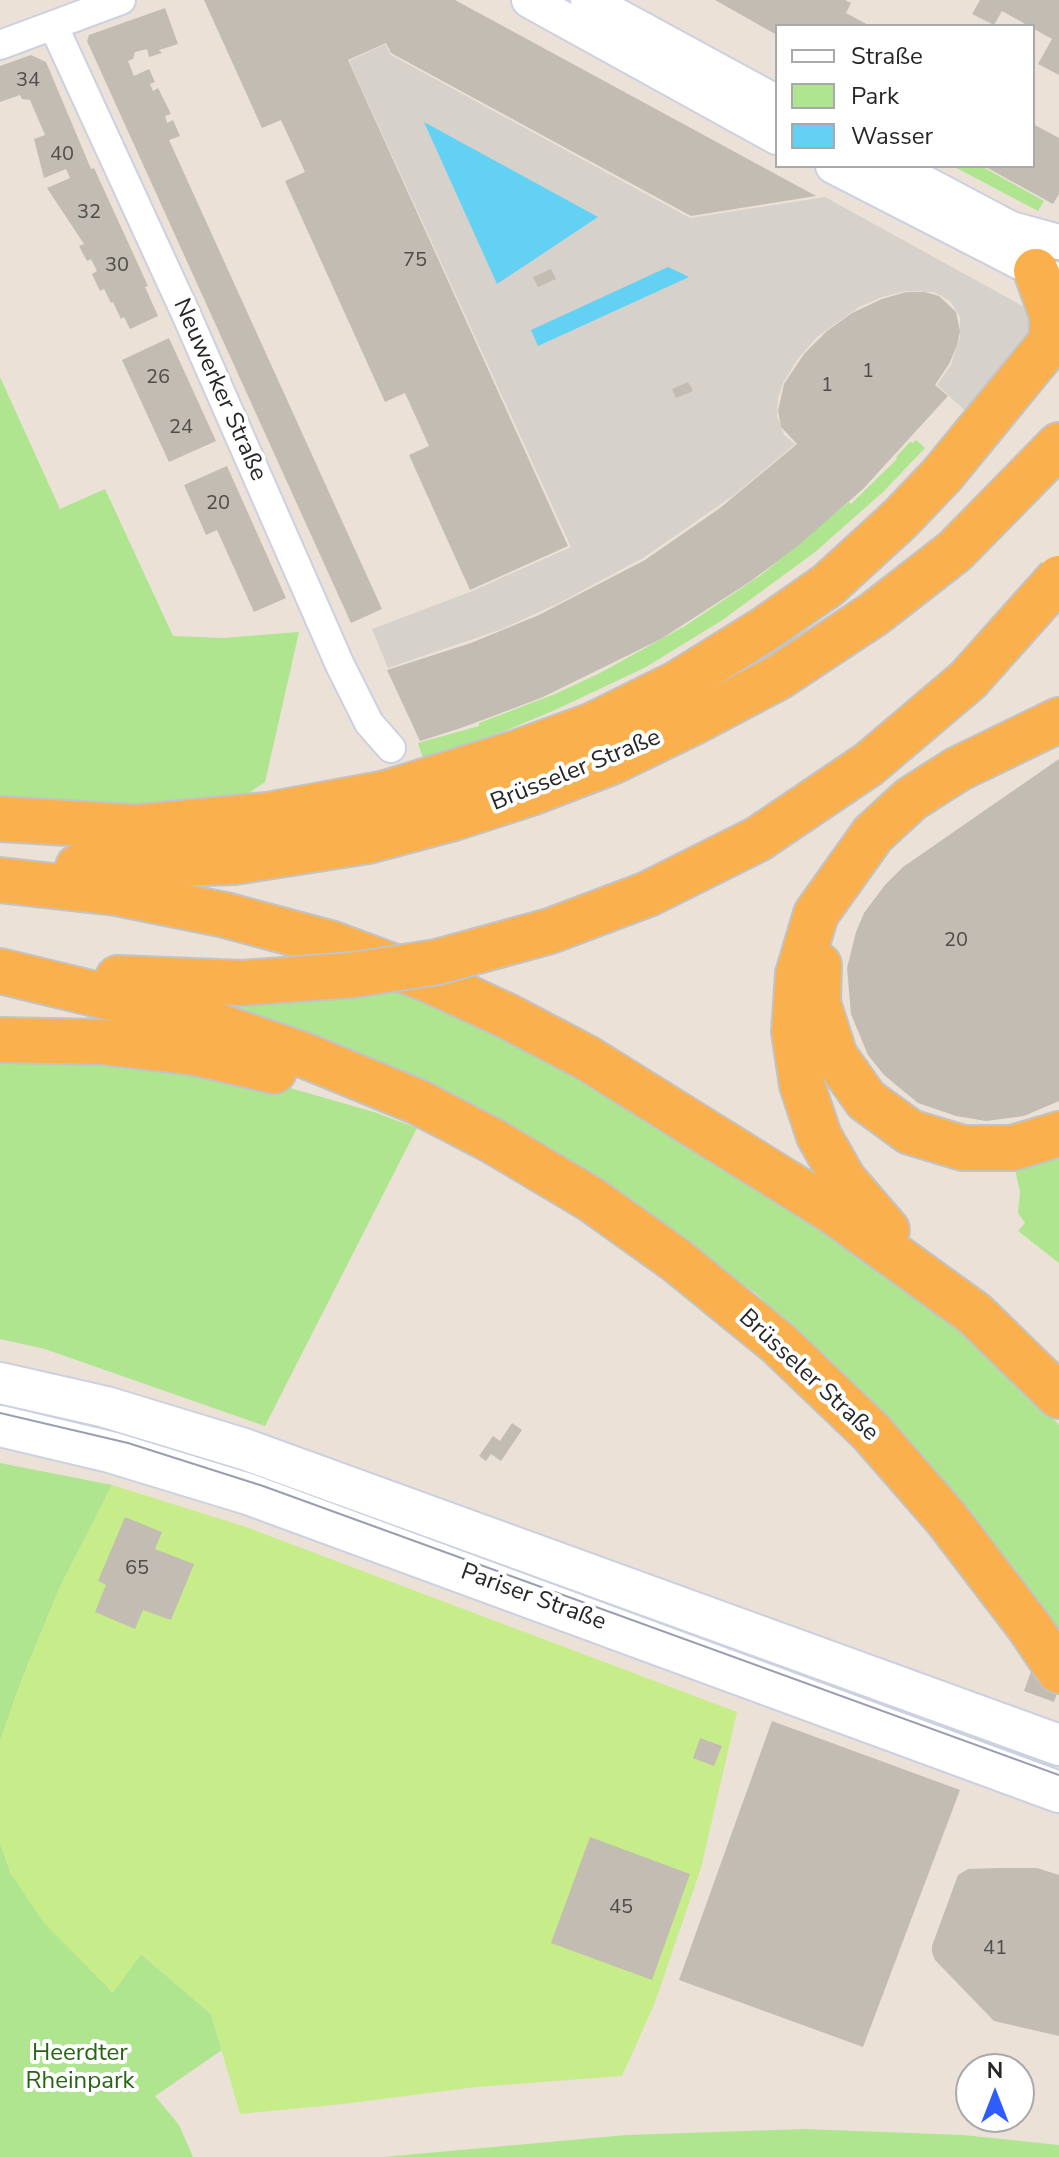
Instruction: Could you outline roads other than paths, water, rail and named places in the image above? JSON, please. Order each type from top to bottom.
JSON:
[{"type":"highway","points":[[139,827],[267,815],[386,793],[567,734],[678,683],[828,585],[971,443],[1055,336],[1053,267]]},
{"type":"highway","name":"Brüsseler Straße","points":[[0,867],[234,862],[368,841],[531,793],[614,761],[779,677],[874,614],[955,551],[1059,445]]},
{"type":"highway","name":"Brüsseler Straße","points":[[0,970],[139,980],[242,983],[353,975],[451,958],[550,931],[648,894],[745,846],[869,764],[957,690],[1059,578]]},
{"type":"highway","points":[[1059,720],[958,769],[911,799],[873,834],[816,914],[798,974],[794,1032],[802,1085],[819,1136],[844,1180],[878,1221],[1059,1396]]},
{"type":"highway","points":[[0,819],[242,837],[368,841]]},
{"type":"highway","points":[[844,875],[819,959],[818,1003],[835,1056],[866,1100],[910,1132],[963,1148],[1012,1148],[1059,1134]]},
{"type":"highway","points":[[0,880],[116,893],[225,915],[333,944],[427,979],[587,1058],[718,1138],[834,1212],[975,1314]]},
{"type":"highway","name":"Brüsseler Straße","points":[[0,970],[198,1019],[286,1049],[418,1102],[493,1141],[592,1200],[676,1260],[778,1343],[871,1432],[946,1518],[1059,1671]]},
{"type":"highway","points":[[0,1040],[102,1042],[196,1053],[307,1078],[493,1141]]},
{"type":"main road","name":"Pariser Straße","points":[[0,1383],[106,1407],[244,1449],[1059,1745]]},
{"type":"main road","name":"Pariser Straße","points":[[0,1426],[136,1459],[248,1494],[1059,1792]]},
{"type":"street","points":[[0,45],[121,0]]},
{"type":"street","points":[[529,0],[775,136]]},
{"type":"street","points":[[588,0],[775,102]]},
{"type":"street","name":"Neuwerker Straße","points":[[54,27],[186,314],[340,665],[369,723],[391,748]]},
{"type":"street","points":[[837,168],[1053,267]]},
{"type":"street","points":[[896,168],[1011,229],[1053,267]]},
{"type":"water","points":[[424,122],[598,217],[497,284]]},
{"type":"water","points":[[668,267],[689,277],[538,346],[531,330]]},
{"type":"tram line","points":[[0,1413],[128,1443],[263,1486],[1059,1775]]},
{"type":"park label","name":"Heerdter Rheinpark","points":[[80,2068]]}]
